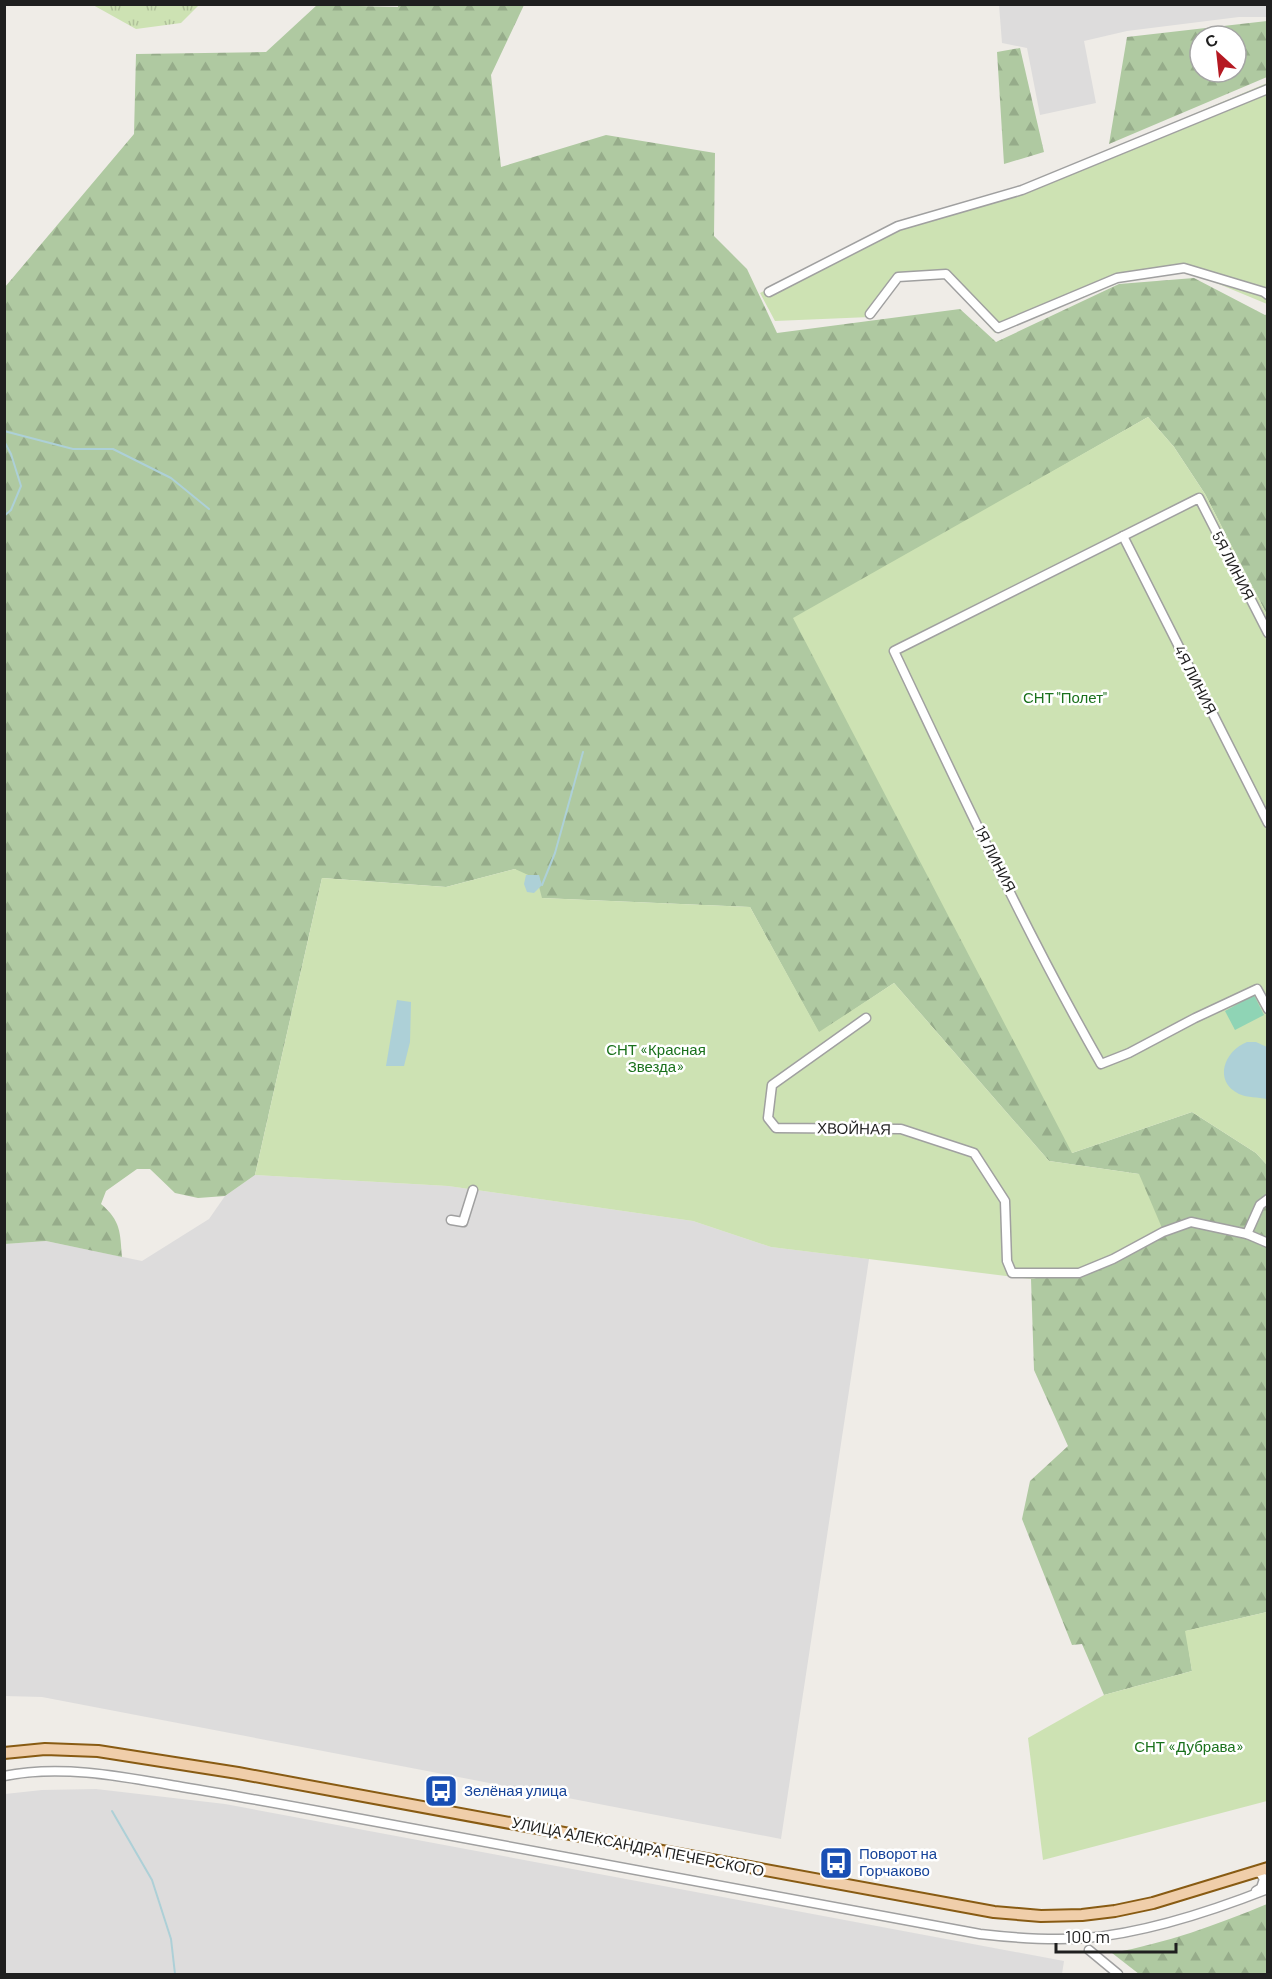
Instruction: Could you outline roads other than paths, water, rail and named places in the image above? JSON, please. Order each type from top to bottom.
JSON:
[{"type":"main road","name":"УЛИЦА АЛЕКСАНДРА ПЕЧЕРСКОГО","points":[[4,1753],[45,1749],[98,1751],[226,1771],[994,1912],[1041,1916],[1115,1911],[1153,1903],[1268,1868]]},
{"type":"street","points":[[769,292],[898,226],[1022,190],[1268,89]]},
{"type":"street","points":[[870,314],[898,277],[946,274],[998,328],[1117,278],[1184,268],[1268,295]]},
{"type":"street","name":"5Я ЛИНИЯ","points":[[1123,536],[1198,498],[1268,633]]},
{"type":"street","name":"1Я ЛИНИЯ","points":[[1123,536],[894,651],[981,833],[1101,1064],[1129,1053],[1257,988],[1268,1009]]},
{"type":"street","name":"4Я ЛИНИЯ","points":[[1123,536],[1268,823]]},
{"type":"street","name":"ХВОЙНАЯ","points":[[866,1018],[772,1085],[768,1118],[776,1128],[901,1129],[974,1153],[1005,1201],[1007,1262],[1012,1273],[1078,1273],[1191,1222],[1247,1234]]},
{"type":"street","points":[[451,1220],[463,1222],[473,1190]]},
{"type":"street","points":[[1268,1199],[1260,1205],[1247,1234],[1268,1243]]},
{"type":"street","points":[[4,1776],[17,1773],[57,1772],[157,1783],[980,1934],[1016,1938],[1056,1940],[1112,1934],[1189,1916],[1268,1888]]},
{"type":"street","points":[[1249,1896],[1261,1888],[1263,1883],[1263,1875],[1256,1872]]},
{"type":"street","points":[[1089,1950],[1118,1974]]},
{"type":"water","points":[[526,875],[539,875],[542,885],[534,893],[527,892],[524,884]]},
{"type":"water","points":[[397,1000],[411,1002],[410,1042],[404,1066],[386,1066]]},
{"type":"water","points":[[1247,1042],[1256,1042],[1267,1047],[1267,1099],[1239,1094],[1226,1082],[1224,1074],[1228,1059],[1232,1052]]},
{"type":"waterway","points":[[4,431],[73,449],[113,449],[171,478],[209,509]]},
{"type":"waterway","points":[[4,441],[11,454],[21,486],[11,510],[4,516]]},
{"type":"waterway","points":[[542,885],[555,853],[583,752]]},
{"type":"waterway","points":[[112,1811],[152,1880],[171,1939],[175,1974]]},
{"type":"place","name":"Зелёная улица","points":[[441,1791]]},
{"type":"place","name":"Поворот на Горчаково","points":[[836,1863]]},
{"type":"park label","name":"СНТ \"Полет\"","points":[[1065,698]]},
{"type":"park label","name":"СНТ «Красная Звезда»","points":[[656,1058]]},
{"type":"park label","name":"СНТ «Дубрава»","points":[[1189,1747]]}]
